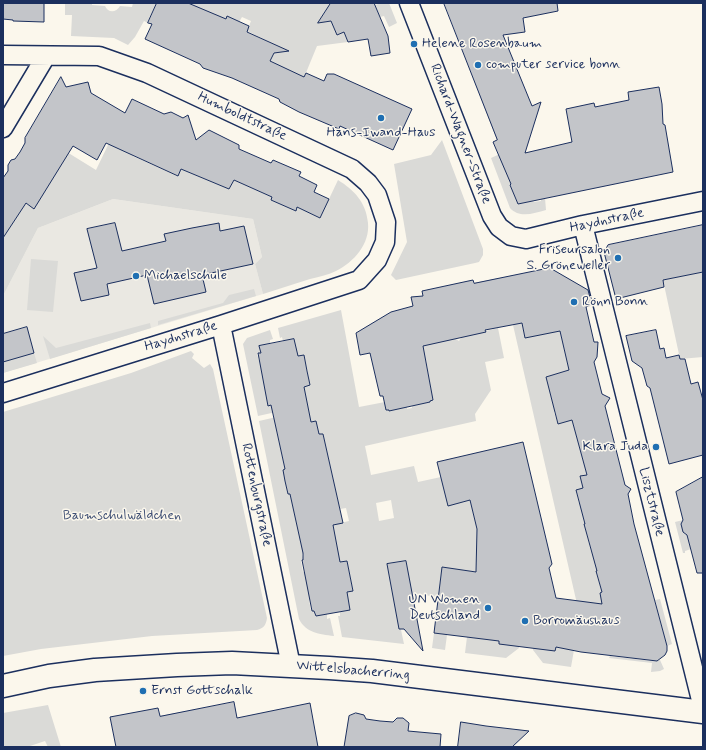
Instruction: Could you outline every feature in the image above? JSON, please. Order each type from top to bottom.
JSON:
[{"type":"street","name":"Richard-Wagner-Straße","points":[[408,3],[492,216],[499,226],[511,236]]},
{"type":"street","name":"Humboldtstraße","points":[[3,55],[99,56],[147,72],[352,169],[368,183],[377,196],[386,222],[385,242],[377,260],[359,280]]},
{"type":"street","points":[[3,128],[46,56]]},
{"type":"street","name":"Haydnstraße","points":[[511,236],[526,239],[703,201]]},
{"type":"street","name":"Lisztstraße","points":[[582,226],[703,708]]},
{"type":"street","name":"Haydnstraße","points":[[3,393],[222,325],[359,280]]},
{"type":"street","name":"Rottenburgstraße","points":[[222,325],[291,666]]},
{"type":"street","name":"Wittelsbacherring","points":[[3,686],[49,676],[95,670],[232,663],[372,671],[703,712]]},
{"type":"shaded area","name":"Michaelschule","points":[[113,199],[253,219],[262,257],[255,264],[263,294],[3,373],[3,296],[38,228]]},
{"type":"green space","points":[[65,3],[92,3],[92,5],[105,6],[108,10],[114,11],[120,6],[132,7],[133,3],[157,3],[148,23],[144,21],[135,37],[128,45],[114,38],[71,36],[72,15],[65,15]]},
{"type":"green space","points":[[179,3],[328,3],[331,9],[326,11],[323,16],[325,22],[331,21],[337,35],[344,32],[348,42],[317,46],[303,80],[268,65],[277,46],[247,31],[251,21],[242,17],[239,22],[227,16],[224,22]]},
{"type":"green space","points":[[389,3],[397,23],[389,27],[384,16],[380,17],[375,5]]},
{"type":"green space","points":[[442,140],[483,249],[483,255],[479,262],[396,280],[391,275],[407,242],[394,164],[431,155]]},
{"type":"green space","points":[[109,143],[139,143],[133,156],[177,176],[181,169],[229,189],[234,180],[272,197],[271,200],[296,211],[297,207],[320,218],[338,180],[354,192],[365,209],[368,231],[364,245],[360,252],[349,263],[336,271],[263,294],[255,264],[262,257],[253,219],[113,199],[38,228],[3,296],[3,239],[25,203],[34,208],[62,149],[96,170]]},
{"type":"green space","points":[[502,153],[514,183],[510,185],[518,204],[541,201],[541,199],[545,198],[546,210],[532,214],[523,214],[510,208],[491,158]]},
{"type":"green space","points":[[31,259],[58,261],[53,312],[27,310]]},
{"type":"green space","points":[[703,272],[703,357],[680,359],[663,280]]},
{"type":"green space","points":[[254,289],[256,296],[158,325],[158,321],[223,303],[229,295]]},
{"type":"green space","points":[[553,299],[569,370],[546,377],[549,389],[566,385],[562,409],[554,412],[558,424],[572,420],[587,475],[580,477],[583,488],[576,491],[579,503],[593,499],[599,520],[584,524],[591,551],[604,569],[596,572],[602,592],[600,593],[604,610],[580,617],[513,325],[518,306],[525,338]]},
{"type":"green space","points":[[341,310],[359,407],[385,402],[389,411],[407,407],[407,409],[412,408],[412,406],[433,400],[426,360],[421,345],[454,338],[459,341],[462,336],[486,332],[498,328],[504,358],[485,362],[491,390],[475,414],[476,421],[365,446],[371,475],[414,466],[418,482],[441,477],[448,505],[470,500],[477,529],[476,572],[442,567],[438,597],[409,593],[410,585],[406,561],[387,564],[404,644],[342,637],[338,616],[340,616],[340,612],[350,609],[347,592],[353,590],[347,561],[340,562],[314,551],[302,554],[303,560],[301,561],[303,572],[306,571],[312,599],[309,600],[311,611],[314,611],[316,616],[327,614],[327,619],[330,618],[334,636],[309,630],[299,619],[259,421],[294,413],[304,387],[310,385],[304,355],[298,356],[283,341],[282,337],[280,338],[278,328]],"holes":[[[315,421],[319,434],[323,434],[340,509],[346,508],[349,521],[299,533],[290,494],[288,494],[285,481],[285,469],[276,429]],[[391,500],[394,518],[379,521],[376,503]]]},
{"type":"green space","points":[[150,323],[151,328],[50,359],[43,336],[56,348]]},
{"type":"green space","points":[[270,330],[273,339],[270,340],[270,344],[260,346],[261,353],[257,354],[260,364],[263,364],[268,405],[285,410],[258,416],[243,344],[247,338]]},
{"type":"green space","name":"Baumschulwäldchen","points":[[191,351],[194,354],[192,358],[204,368],[210,364],[213,369],[267,618],[265,624],[257,630],[152,636],[41,649],[3,656],[3,412],[131,373]]},
{"type":"green space","points":[[34,353],[37,363],[3,373],[3,362]]},
{"type":"green space","points":[[683,520],[681,524],[683,532],[687,535],[691,549],[685,551],[685,553],[683,553],[675,522]]},
{"type":"green space","points":[[660,599],[672,644],[667,646],[655,600]]},
{"type":"green space","points":[[434,633],[447,635],[445,650],[432,648]]},
{"type":"green space","points":[[467,637],[499,641],[519,646],[519,648],[506,658],[465,653]]},
{"type":"green space","points":[[556,647],[574,650],[571,667],[543,663],[533,650],[533,648]]},
{"type":"green space","points":[[610,656],[653,661],[660,660],[664,669],[651,672],[652,663],[609,658]]},
{"type":"green space","points":[[48,705],[61,747],[48,747],[45,741],[27,747],[3,747],[3,713]]},
{"type":"building","points":[[3,3],[44,3],[44,22],[13,21],[3,19]]},
{"type":"building","points":[[157,3],[188,3],[226,19],[227,16],[249,26],[247,32],[289,51],[274,53],[270,61],[304,77],[306,73],[324,81],[327,74],[334,74],[412,109],[393,150],[340,126],[339,129],[299,112],[280,102],[279,99],[232,78],[203,68],[200,64],[145,39],[152,24],[148,23]]},
{"type":"building","points":[[331,3],[374,3],[388,36],[390,53],[371,56],[368,39],[348,42],[344,32],[337,35],[331,21],[318,23]]},
{"type":"building","points":[[444,3],[557,3],[558,11],[523,18],[525,32],[503,35],[532,106],[541,102],[525,153],[572,142],[566,109],[594,103],[595,107],[629,100],[628,92],[659,87],[663,124],[665,125],[673,172],[518,204],[493,142],[497,140]]},
{"type":"building","points":[[61,77],[66,87],[88,82],[91,93],[125,113],[132,99],[164,114],[171,112],[183,118],[188,115],[196,140],[209,130],[239,145],[239,149],[271,163],[273,160],[301,172],[299,176],[317,185],[314,192],[329,199],[320,218],[297,207],[296,211],[271,200],[272,197],[234,180],[229,189],[181,169],[178,176],[106,143],[97,160],[73,146],[34,209],[26,203],[3,238],[3,178],[8,171],[8,165],[20,152],[25,143],[25,138]]},
{"type":"building","points":[[115,223],[122,251],[166,241],[164,234],[192,228],[219,223],[220,231],[244,226],[253,264],[202,275],[206,292],[154,304],[147,275],[107,284],[109,295],[81,301],[74,273],[97,268],[87,229]]},
{"type":"building","points":[[703,225],[703,272],[663,280],[664,287],[616,299],[604,252],[608,245]]},
{"type":"building","points":[[550,268],[588,290],[592,305],[586,307],[594,342],[598,342],[597,357],[594,362],[602,394],[610,398],[605,406],[625,485],[631,489],[628,494],[634,524],[667,646],[665,655],[657,661],[581,652],[556,647],[555,651],[499,644],[499,641],[434,633],[442,567],[476,572],[477,529],[470,500],[448,506],[437,462],[523,442],[552,564],[549,568],[556,598],[602,604],[600,593],[602,592],[576,490],[583,488],[580,476],[587,475],[572,420],[558,424],[546,377],[569,370],[560,331],[525,338],[522,323],[485,330],[486,332],[423,346],[433,400],[430,402],[389,411],[386,410],[383,396],[380,396],[370,353],[360,355],[356,333],[391,312],[413,306],[411,297],[423,296],[422,291],[473,280],[474,283]]},
{"type":"building","points":[[27,327],[34,353],[3,362],[3,334]]},
{"type":"building","points":[[656,330],[660,349],[664,348],[666,358],[679,355],[680,359],[685,359],[691,384],[698,382],[703,400],[703,455],[669,464],[650,388],[647,386],[642,368],[632,361],[626,336]]},
{"type":"building","points":[[294,339],[298,356],[304,355],[310,385],[304,387],[311,422],[316,421],[319,434],[323,434],[343,523],[333,525],[340,562],[347,561],[353,591],[347,592],[350,610],[316,616],[314,611],[312,611],[302,560],[303,553],[290,494],[288,494],[285,481],[283,470],[285,469],[271,405],[268,406],[258,353],[261,353],[259,346]]},
{"type":"building","points":[[703,477],[703,573],[697,573],[687,535],[683,532],[681,524],[683,520],[676,492]]},
{"type":"building","points":[[406,561],[423,651],[404,629],[399,629],[387,564]]},
{"type":"building","points":[[234,702],[237,718],[310,703],[318,747],[116,747],[110,717],[158,708],[160,716]]},
{"type":"building","points":[[356,713],[364,715],[366,719],[380,721],[393,722],[397,718],[403,718],[409,723],[408,731],[441,734],[440,747],[344,747],[349,716]]},
{"type":"building","points":[[461,722],[529,731],[512,747],[458,747]]},
{"type":"place","name":"Helene Rosenbaum","points":[[414,44]]},
{"type":"place","name":"computer service bonn","points":[[478,65]]},
{"type":"place","name":"Hans-Iwand-Haus","points":[[381,118]]},
{"type":"place","name":"Friseursalon S. Gröneweller","points":[[618,258]]},
{"type":"place","name":"Michaelschule","points":[[136,276]]},
{"type":"place","name":"Rönn Bonn","points":[[574,302]]},
{"type":"place","name":"Klara Juda","points":[[656,447]]},
{"type":"place","name":"UN Women Deutschland","points":[[488,608]]},
{"type":"place","name":"Borromäushaus","points":[[525,621]]},
{"type":"place","name":"Ernst Gottschalk","points":[[143,691]]}]
